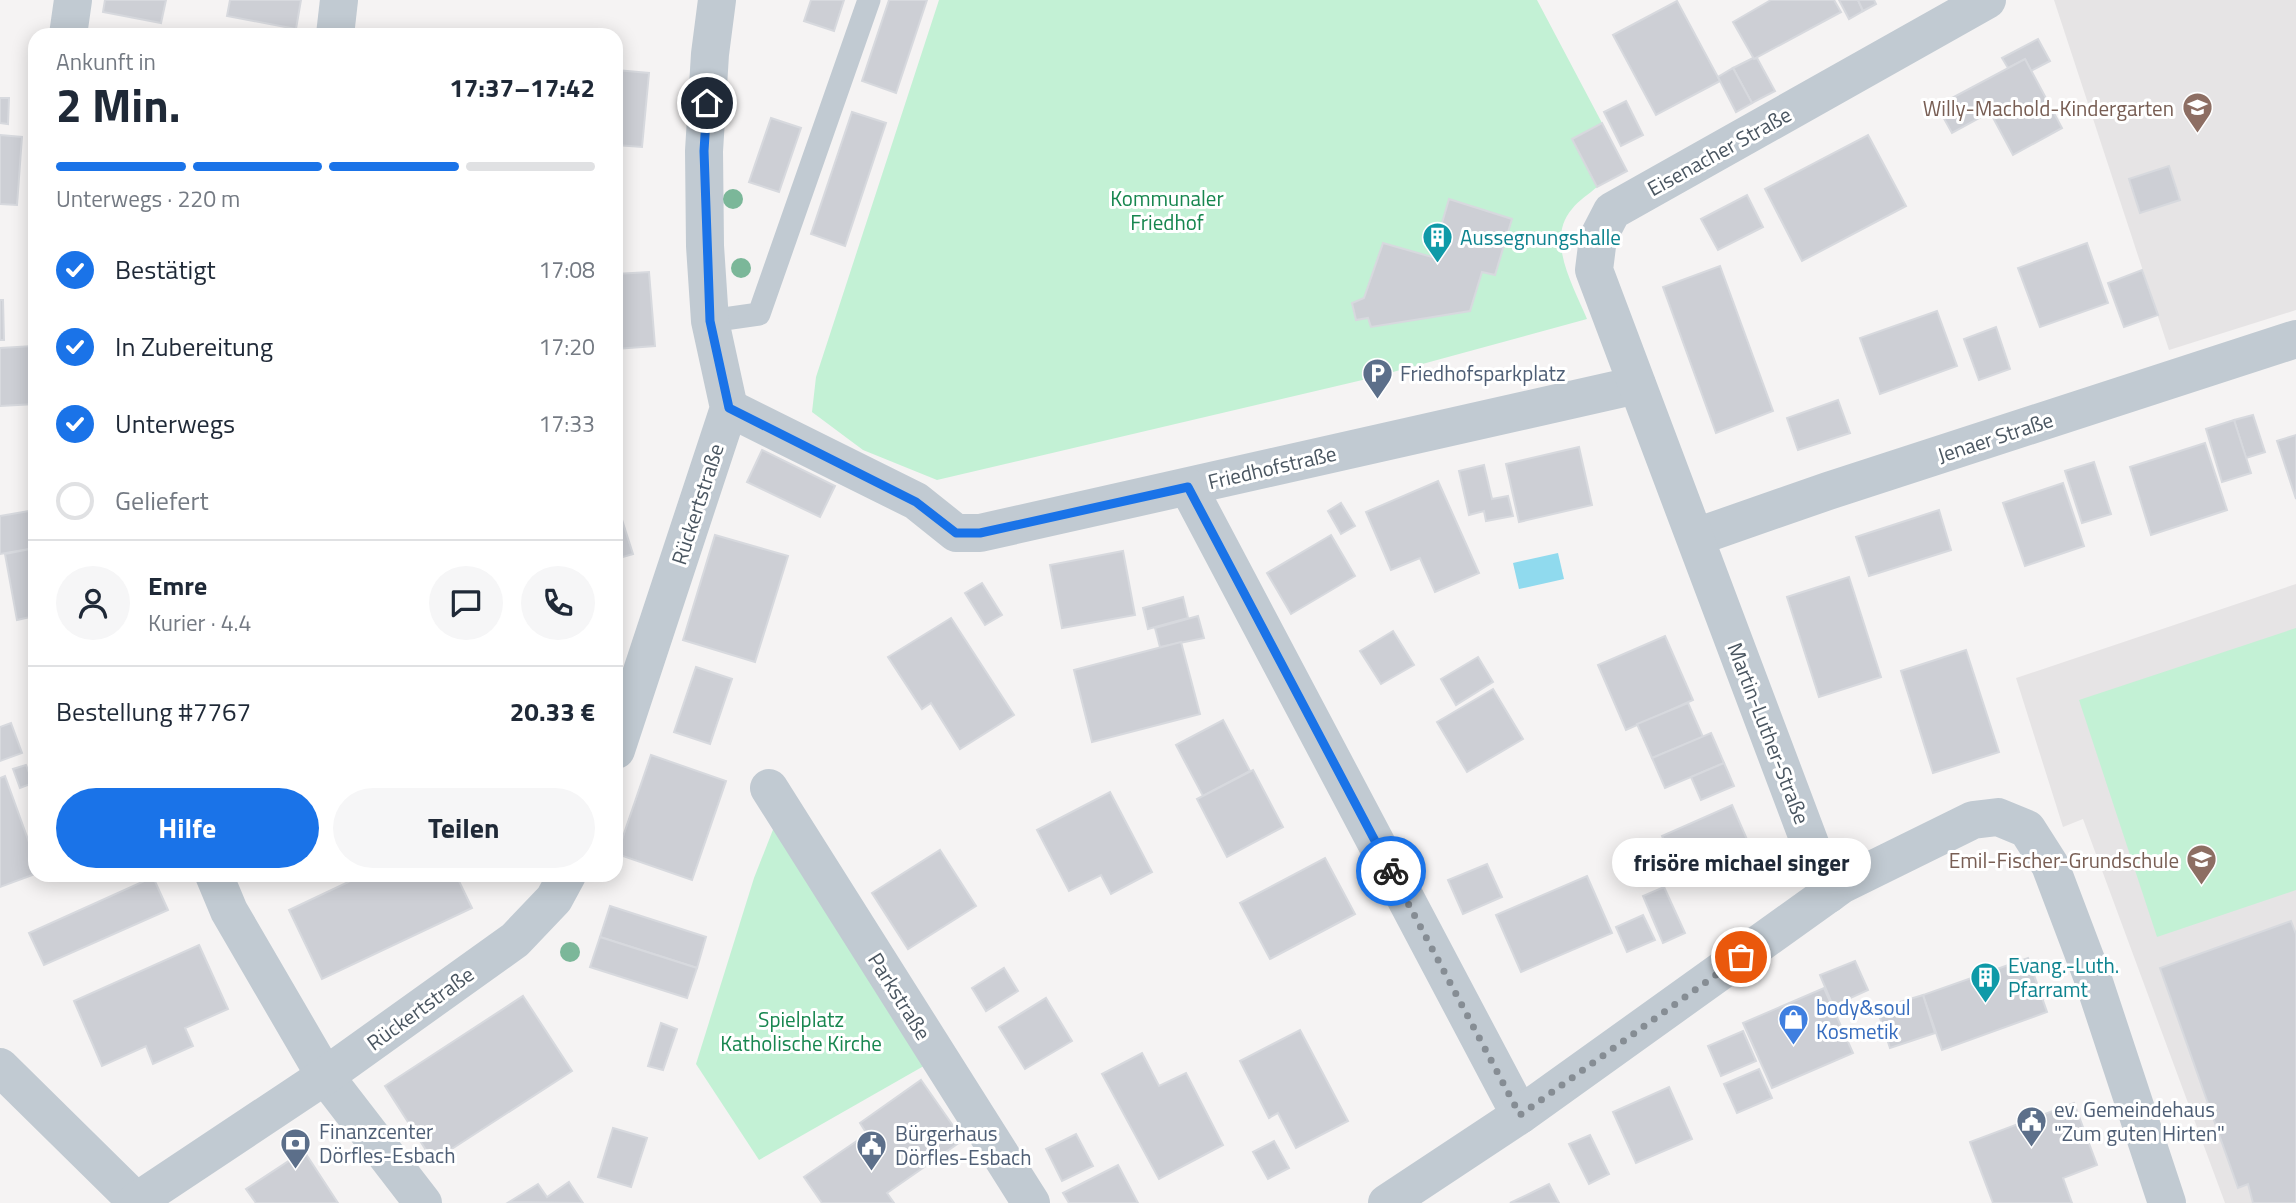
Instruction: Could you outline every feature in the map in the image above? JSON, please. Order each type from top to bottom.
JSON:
[{"type":"street","points":[[69,28],[73,0]]},
{"type":"street","points":[[336,28],[339,0]]},
{"type":"street","points":[[717,0],[710,54],[704,151],[710,321],[729,408]]},
{"type":"street","name":"Eisenacher Straße","points":[[1637,385],[1594,270],[1598,238],[1612,211],[1987,0]]},
{"type":"street","name":"Jenaer Straße","points":[[1696,537],[1828,491],[2296,339]]},
{"type":"street","name":"Friedhofstraße","points":[[729,408],[916,502],[956,533],[980,533],[1637,385]]},
{"type":"street","name":"Martin-Luther-Straße","points":[[1637,385],[1829,894]]},
{"type":"street","name":"Rückertstraße","points":[[623,729],[729,408]]},
{"type":"street","points":[[1188,487],[1520,1115]]},
{"type":"street","name":"Parkstraße","points":[[769,788],[1031,1203]]},
{"type":"street","points":[[1392,1201],[1520,1115],[1852,879],[1973,820],[1998,817],[2028,829],[2050,865],[2092,976],[2167,1203]]},
{"type":"street","points":[[217,882],[229,911],[325,1076],[422,1203]]},
{"type":"street","name":"Rückertstraße","points":[[136,1202],[325,1076],[515,940],[552,883]]},
{"type":"street","points":[[0,1067],[136,1202]]},
{"type":"lane","points":[[710,321],[760,314],[869,0]]},
{"type":"shaded area","name":"Willy-Machold-Kindergarten","points":[[2054,0],[2296,0],[2296,310],[2169,350]]},
{"type":"shaded area","name":"Emil-Fischer-Grundschule","points":[[2296,584],[2296,1203],[2225,1203],[2083,819],[2063,827],[2016,678]]},
{"type":"green space","name":"Kommunaler Friedhof","points":[[939,0],[1537,0],[1602,123],[1572,139],[1597,187],[1572,209],[1564,221],[1561,235],[1564,264],[1587,319],[1371,378],[937,480],[863,450],[812,412],[816,377]]},
{"type":"green space","points":[[2296,628],[2296,890],[2157,937],[2079,700]]},
{"type":"green space","name":"Spielplatz Katholische Kirche","points":[[776,822],[929,1063],[759,1160],[696,1064],[754,878]]},
{"type":"water","points":[[1558,553],[1564,579],[1519,589],[1513,563]]},
{"type":"building","points":[[105,0],[166,0],[161,23],[103,12]]},
{"type":"building","points":[[230,0],[301,0],[296,28],[227,16]]},
{"type":"building","points":[[811,0],[844,0],[834,31],[804,21]]},
{"type":"building","points":[[889,0],[927,0],[896,93],[862,81]]},
{"type":"building","points":[[1771,0],[1834,0],[1841,12],[1754,59],[1733,22]]},
{"type":"building","points":[[1839,0],[1858,0],[1863,11],[1849,19]]},
{"type":"building","points":[[1858,0],[1874,0],[1876,4],[1863,11]]},
{"type":"building","points":[[1677,1],[1720,81],[1656,115],[1613,35]]},
{"type":"building","points":[[2038,39],[2050,61],[2031,71],[2025,59],[2008,68],[2002,58]]},
{"type":"building","points":[[1757,58],[1775,91],[1752,103],[1733,68]]},
{"type":"building","points":[[2025,59],[2062,128],[2013,155],[1990,112],[1952,133],[1937,106]]},
{"type":"building","points":[[1733,68],[1752,103],[1736,112],[1718,77]]},
{"type":"building","points":[[623,71],[649,73],[642,147],[623,146]]},
{"type":"building","points":[[0,98],[9,98],[8,124],[0,123]]},
{"type":"building","points":[[1626,101],[1643,135],[1621,146],[1604,112]]},
{"type":"building","points":[[852,112],[886,123],[845,246],[811,234]]},
{"type":"building","points":[[771,118],[801,128],[779,192],[749,182]]},
{"type":"building","points":[[1602,123],[1627,171],[1597,187],[1572,139]]},
{"type":"building","points":[[0,135],[22,137],[17,205],[0,204]]},
{"type":"building","points":[[1868,135],[1906,206],[1802,261],[1765,189]]},
{"type":"building","points":[[2169,166],[2180,200],[2140,213],[2129,179]]},
{"type":"building","points":[[1747,195],[1763,227],[1718,250],[1701,219]]},
{"type":"building","name":"Aussegnungshalle","points":[[1449,199],[1512,219],[1495,275],[1482,272],[1470,311],[1371,327],[1368,318],[1356,320],[1352,303],[1364,298],[1383,243],[1432,257]]},
{"type":"building","points":[[2087,243],[2108,303],[2040,327],[2018,268]]},
{"type":"building","points":[[1720,266],[1773,411],[1716,433],[1663,287]]},
{"type":"building","points":[[2142,270],[2158,315],[2124,327],[2108,283]]},
{"type":"building","points":[[649,272],[655,346],[623,348],[623,274]]},
{"type":"building","points":[[0,300],[3,300],[4,340],[0,340]]},
{"type":"building","points":[[1937,311],[1957,366],[1880,394],[1860,338]]},
{"type":"building","points":[[1996,327],[2010,369],[1979,380],[1964,339]]},
{"type":"building","points":[[28,346],[28,404],[0,406],[0,348]]},
{"type":"building","points":[[1838,400],[1850,433],[1798,450],[1787,418]]},
{"type":"building","points":[[2253,415],[2265,452],[2246,458],[2234,420]]},
{"type":"building","points":[[2234,420],[2251,473],[2222,482],[2206,429]]},
{"type":"building","points":[[2296,435],[2296,499],[2277,441]]},
{"type":"building","points":[[2205,443],[2227,510],[2151,535],[2130,467]]},
{"type":"building","points":[[1579,447],[1592,505],[1519,522],[1506,464]]},
{"type":"building","points":[[762,450],[835,486],[820,517],[747,482]]},
{"type":"building","points":[[2094,462],[2111,514],[2082,523],[2065,471]]},
{"type":"building","points":[[1484,465],[1492,499],[1508,496],[1513,516],[1486,521],[1484,511],[1469,515],[1459,471]]},
{"type":"building","points":[[1438,481],[1479,573],[1435,592],[1420,558],[1391,570],[1366,512]]},
{"type":"building","points":[[2063,483],[2084,546],[2025,566],[2003,503]]},
{"type":"building","points":[[1341,503],[1355,526],[1341,534],[1328,511]]},
{"type":"building","points":[[1939,510],[1951,550],[1869,576],[1856,537]]},
{"type":"building","points":[[28,511],[28,549],[0,554],[0,516]]},
{"type":"building","points":[[623,523],[633,554],[623,557]]},
{"type":"building","points":[[715,535],[788,556],[755,662],[683,640]]},
{"type":"building","points":[[1331,535],[1355,576],[1291,614],[1267,573]]},
{"type":"building","points":[[28,549],[28,618],[17,620],[5,554]]},
{"type":"building","points":[[1123,551],[1135,615],[1062,628],[1050,565]]},
{"type":"building","points":[[1849,577],[1881,677],[1819,697],[1787,597]]},
{"type":"building","points":[[982,583],[1002,615],[985,625],[965,593]]},
{"type":"building","points":[[1183,597],[1188,618],[1148,629],[1143,608]]},
{"type":"building","points":[[1198,616],[1204,638],[1160,647],[1155,628]]},
{"type":"building","points":[[951,618],[1014,715],[960,749],[931,703],[922,709],[888,657]]},
{"type":"building","points":[[1393,631],[1414,665],[1381,684],[1360,651]]},
{"type":"building","points":[[1665,636],[1693,700],[1626,730],[1598,665]]},
{"type":"building","points":[[1181,642],[1200,714],[1092,742],[1074,670]]},
{"type":"building","points":[[1966,650],[1999,752],[1933,773],[1901,671]]},
{"type":"building","points":[[1478,657],[1493,682],[1456,705],[1441,679]]},
{"type":"building","points":[[696,667],[732,679],[710,744],[674,732]]},
{"type":"building","points":[[1493,689],[1523,739],[1467,772],[1437,722]]},
{"type":"building","points":[[1688,703],[1703,737],[1652,758],[1637,724]]},
{"type":"building","points":[[1223,720],[1250,771],[1203,796],[1176,745]]},
{"type":"building","points":[[11,723],[22,753],[0,761],[0,727]]},
{"type":"building","points":[[1711,733],[1724,763],[1665,788],[1652,758]]},
{"type":"building","points":[[651,755],[726,781],[692,880],[623,856],[623,837]]},
{"type":"building","points":[[1724,763],[1734,786],[1701,800],[1691,777]]},
{"type":"building","points":[[26,765],[28,785],[20,788],[13,769]]},
{"type":"building","points":[[1253,770],[1283,827],[1227,857],[1197,799]]},
{"type":"building","points":[[5,776],[28,840],[28,877],[0,887],[0,778]]},
{"type":"building","points":[[1110,792],[1152,872],[1111,894],[1101,875],[1069,891],[1037,830]]},
{"type":"building","points":[[1732,805],[1752,851],[1682,882],[1662,836]]},
{"type":"building","points":[[940,850],[976,906],[908,949],[872,893]]},
{"type":"building","points":[[1325,858],[1355,914],[1270,959],[1240,903]]},
{"type":"building","points":[[1487,864],[1502,897],[1463,914],[1448,880]]},
{"type":"building","points":[[1587,876],[1612,933],[1521,972],[1496,915]]},
{"type":"building","points":[[142,882],[155,882],[168,910],[44,965],[29,933]]},
{"type":"building","points":[[348,882],[459,882],[472,908],[322,979],[289,910]]},
{"type":"building","points":[[1664,887],[1685,933],[1663,943],[1643,896]]},
{"type":"building","points":[[610,906],[706,937],[697,968],[600,937]]},
{"type":"building","points":[[1643,915],[1655,940],[1627,952],[1616,927]]},
{"type":"building","points":[[2291,921],[2296,934],[2296,1203],[2253,1203],[2248,1184],[2238,1188],[2160,968]]},
{"type":"building","points":[[600,937],[697,968],[687,998],[590,967]]},
{"type":"building","points":[[199,945],[228,1009],[185,1028],[193,1046],[153,1064],[146,1046],[102,1066],[74,1001]]},
{"type":"building","name":"Evang.-Luth. Pfarramt","points":[[2028,958],[2047,1012],[1942,1050],[1923,995]]},
{"type":"building","points":[[1855,961],[1868,990],[1833,1006],[1820,975]]},
{"type":"building","points":[[1004,968],[1018,991],[986,1011],[972,988]]},
{"type":"building","points":[[1824,988],[1853,1053],[1772,1088],[1743,1023]]},
{"type":"building","points":[[1923,995],[1935,1033],[1890,1048],[1877,1009]]},
{"type":"building","points":[[523,996],[572,1071],[433,1161],[385,1086]]},
{"type":"building","points":[[1046,998],[1072,1041],[1025,1069],[999,1027]]},
{"type":"building","points":[[661,1023],[677,1029],[663,1070],[648,1066]]},
{"type":"building","points":[[1300,1030],[1348,1121],[1296,1148],[1278,1113],[1269,1118],[1240,1061]]},
{"type":"building","points":[[1743,1031],[1756,1061],[1721,1076],[1708,1046]]},
{"type":"building","points":[[1142,1053],[1159,1086],[1186,1073],[1223,1145],[1159,1179],[1102,1074]]},
{"type":"building","points":[[1759,1069],[1772,1098],[1737,1113],[1724,1084]]},
{"type":"building","points":[[921,1080],[963,1140],[887,1193],[894,1203],[822,1203],[804,1177],[867,1134],[860,1123]]},
{"type":"building","points":[[1669,1087],[1692,1139],[1636,1163],[1613,1112]]},
{"type":"building","name":"ev. Gemeindehaus \"Zum guten Hirten\"","points":[[2074,1103],[2097,1165],[2063,1178],[2072,1203],[1993,1203],[1970,1142]]},
{"type":"building","points":[[613,1128],[647,1138],[631,1187],[598,1177]]},
{"type":"building","points":[[1076,1134],[1093,1166],[1062,1181],[1046,1149]]},
{"type":"building","points":[[1590,1135],[1609,1174],[1589,1184],[1569,1144]]},
{"type":"building","points":[[1274,1141],[1289,1168],[1268,1179],[1253,1152]]},
{"type":"building","name":"Finanzcenter Dörfles-Esbach","points":[[304,1151],[338,1203],[256,1203],[246,1189]]},
{"type":"building","points":[[1118,1165],[1138,1203],[1069,1203],[1063,1193]]},
{"type":"building","points":[[569,1182],[583,1203],[509,1202],[538,1184],[547,1197]]},
{"type":"building","points":[[1549,1184],[1559,1203],[1510,1203],[1533,1192]]},
{"type":"way so far","points":[[1391,871],[1520,1115],[1741,957]]},
{"type":"place","name":"Willy-Machold-Kindergarten","points":[[2197,135]]},
{"type":"place","name":"Aussegnungshalle","points":[[1437,264]]},
{"type":"place","name":"Friedhofsparkplatz","points":[[1377,400]]},
{"type":"place","name":"Emil-Fischer-Grundschule","points":[[2202,887]]},
{"type":"place","name":"frisöre michael singer","points":[[1741,957]]},
{"type":"place","name":"Evang.-Luth. Pfarramt","points":[[1985,1004]]},
{"type":"place","name":"body&soul Kosmetik","points":[[1793,1046]]},
{"type":"place","name":"ev. Gemeindehaus \"Zum guten Hirten\"","points":[[2031,1148]]},
{"type":"place","name":"Finanzcenter Dörfles-Esbach","points":[[296,1170]]},
{"type":"place","name":"Bürgerhaus Dörfles-Esbach","points":[[872,1172]]},
{"type":"route","points":[[707,103],[704,151],[705,246],[710,321],[729,408],[916,502],[956,533],[980,533],[1188,487],[1391,871]]}]
